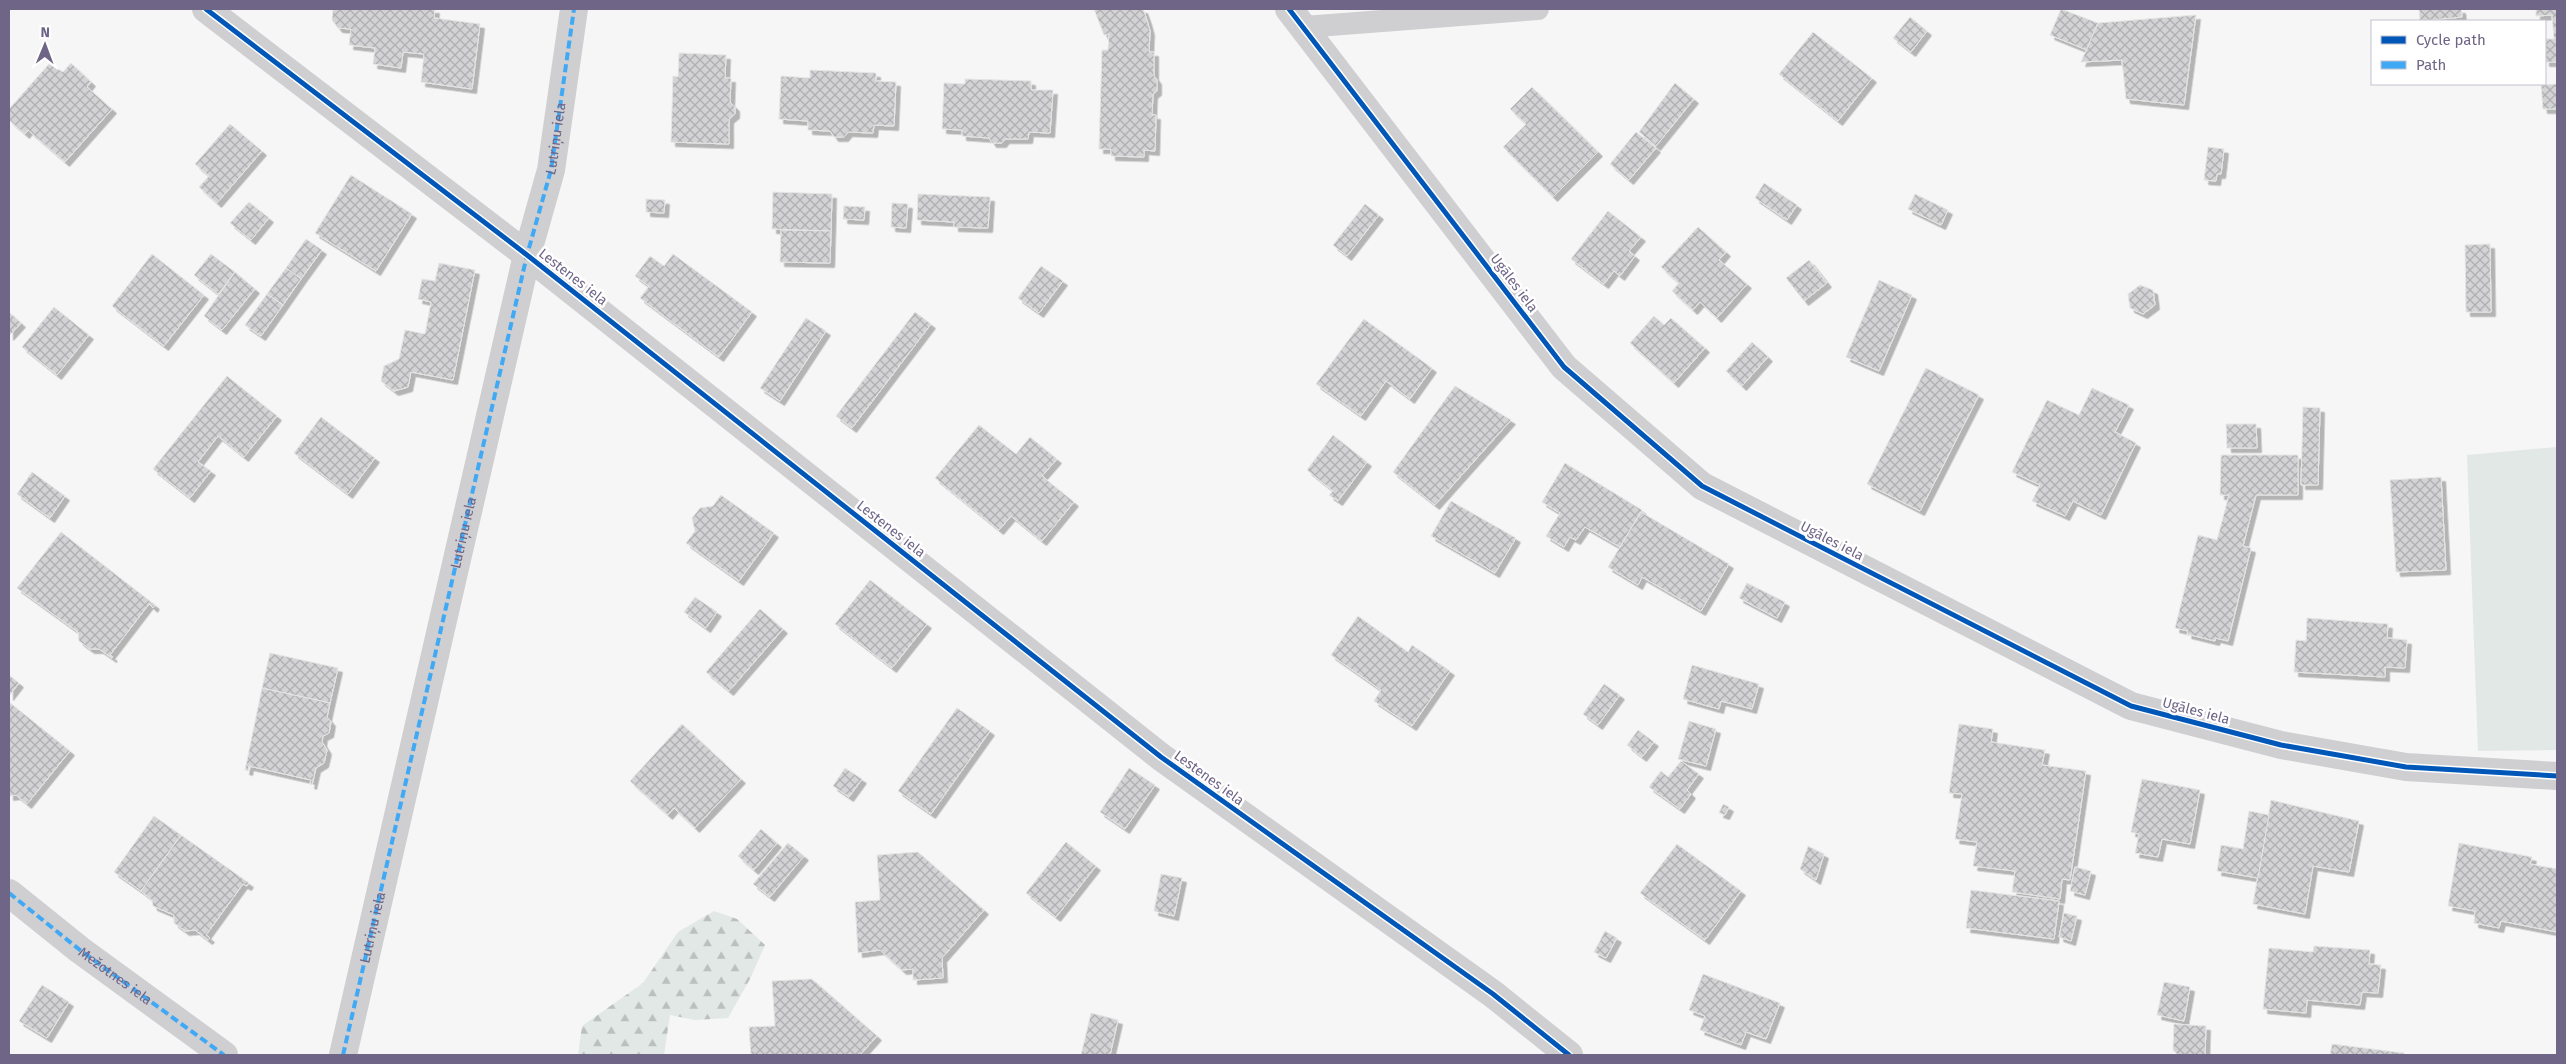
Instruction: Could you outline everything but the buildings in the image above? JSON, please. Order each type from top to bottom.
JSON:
[{"type":"street","name":"Lestenes iela","points":[[206,9],[527,255],[1161,757],[1493,994],[1569,1055]]},
{"type":"street","name":"Lutriņu iela","points":[[343,1055],[527,255],[551,170],[574,9]]},
{"type":"street","name":"Ugāles iela","points":[[1296,18],[1564,367],[1702,486],[2131,706],[2281,745],[2406,767],[2557,776]]},
{"type":"street","name":"Mežotnes iela","points":[[9,893],[80,950],[224,1055]]},
{"type":"lane","points":[[1296,18],[1538,9]]},
{"type":"green space","points":[[2557,447],[2557,750],[2478,751],[2467,455]]},
{"type":"green space","points":[[714,911],[737,919],[765,945],[750,979],[728,1018],[695,1020],[670,1015],[664,1055],[578,1055],[582,1026],[643,983],[678,932]]},
{"type":"marked path","points":[[343,1055],[527,255],[551,170],[574,9]]},
{"type":"marked path","points":[[9,893],[80,950],[224,1055]]},
{"type":"cycle path","points":[[206,9],[527,255],[1161,757],[1493,994],[1569,1055]]},
{"type":"cycle path","points":[[1289,9],[1564,367],[1702,486],[2131,706],[2281,745],[2406,767],[2557,776]]}]
